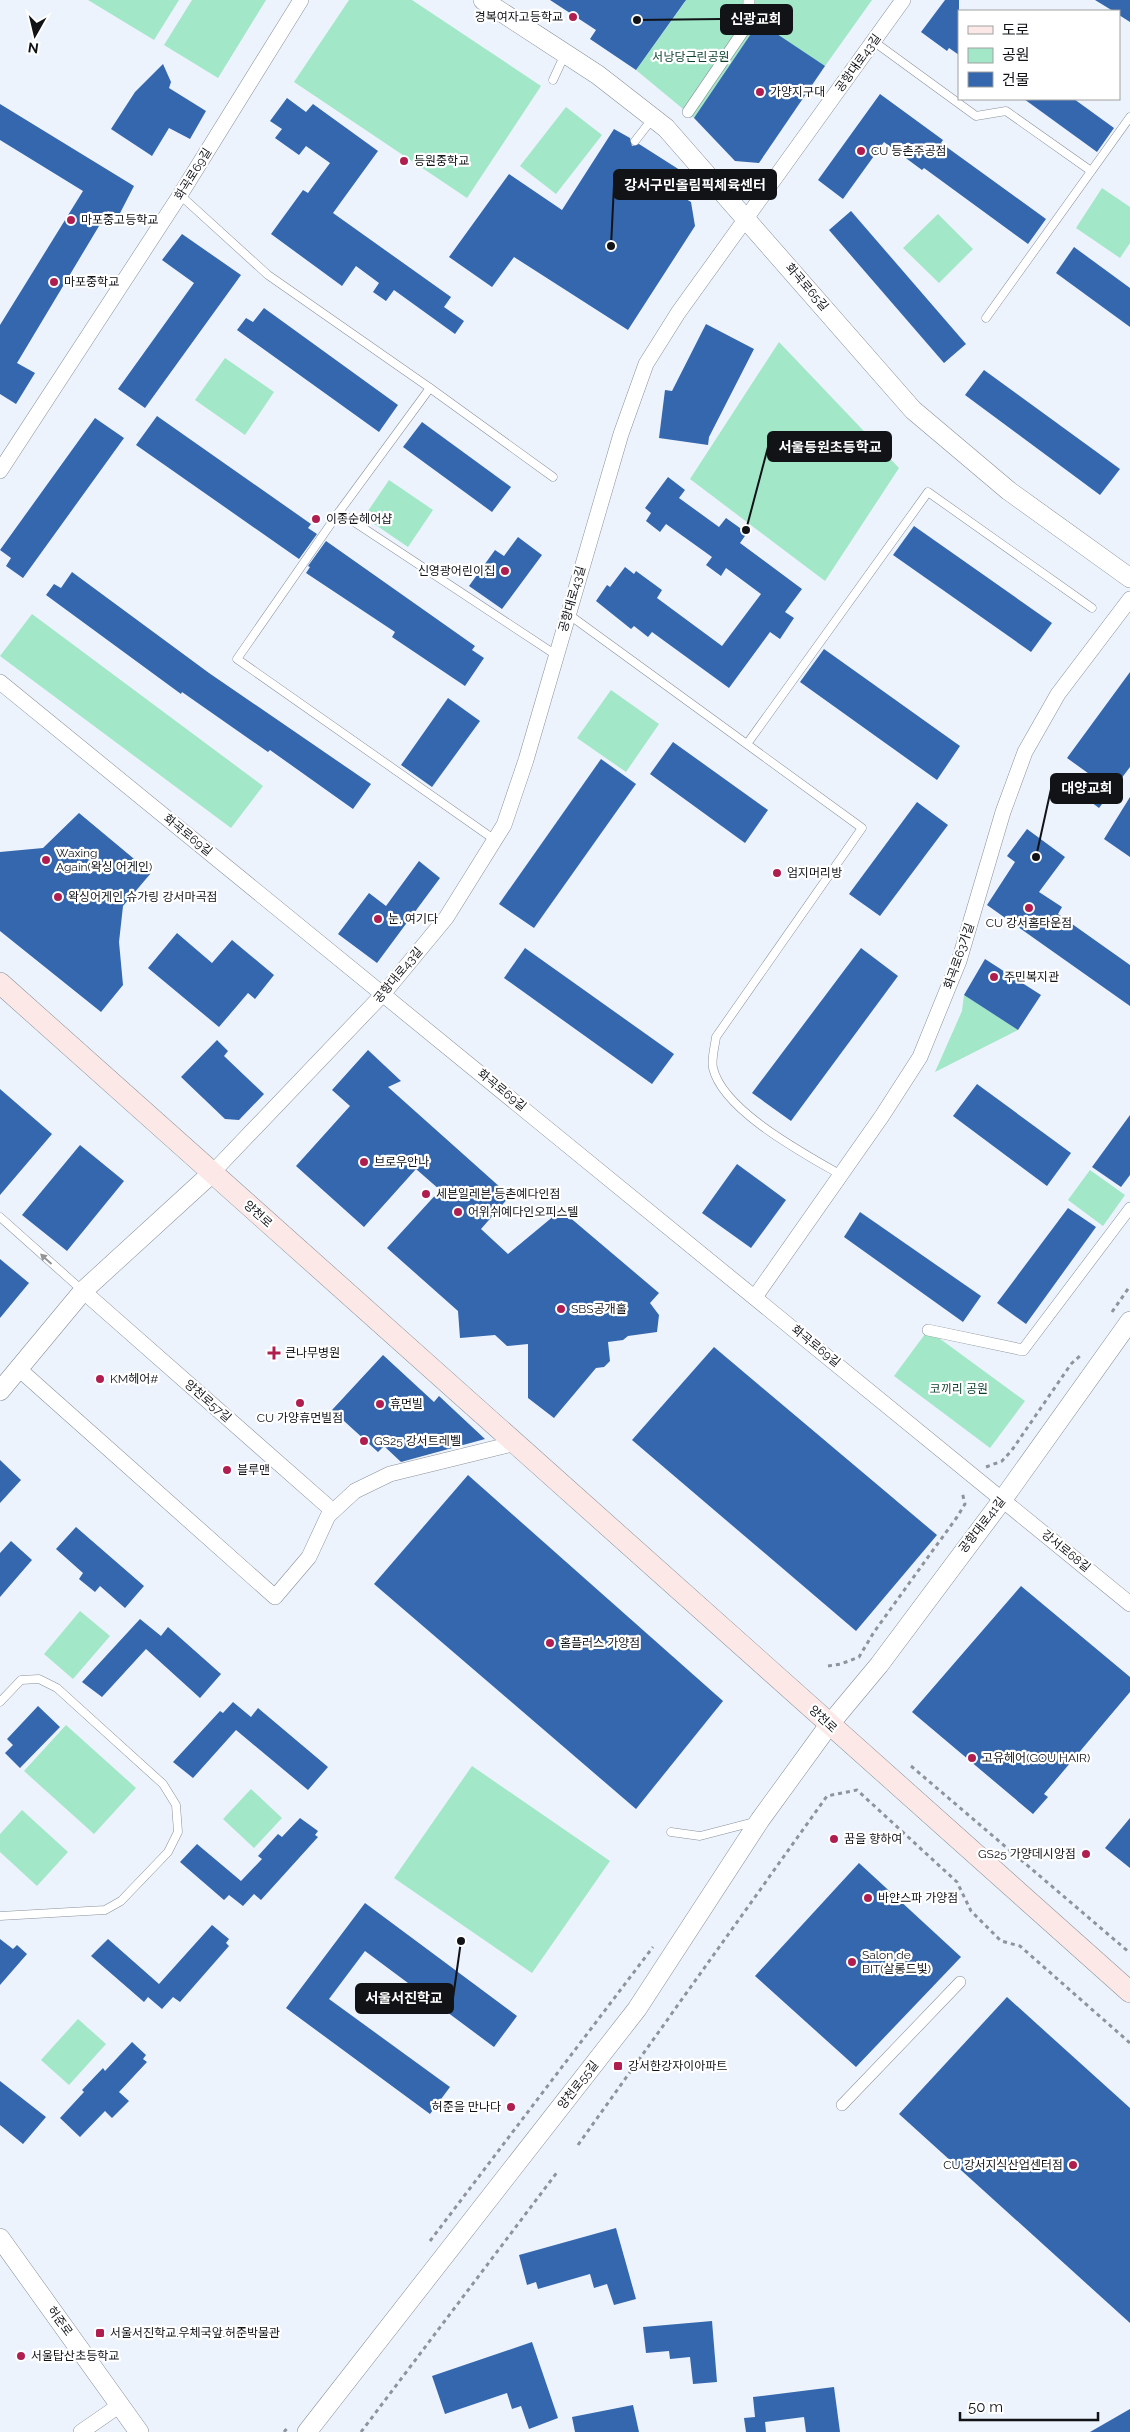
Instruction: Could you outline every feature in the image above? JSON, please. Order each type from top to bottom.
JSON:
[{"type":"main road","name":"양천로","points":[[0,983],[829,1725],[1126,1984]]},
{"type":"street","name":"화곡로69길","points":[[0,471],[180,195],[301,0]]},
{"type":"street","name":"화곡로65길","points":[[483,0],[598,75],[666,128],[913,410],[1009,491],[1130,578]]},
{"type":"street","points":[[688,112],[748,24],[749,0]]},
{"type":"street","name":"공항대로43길","points":[[212,1174],[384,993],[446,918],[504,825],[526,760],[621,434],[646,364],[678,313],[903,0]]},
{"type":"street","name":"화곡로63가길","points":[[755,1297],[841,1175],[920,1057],[959,961],[1003,812],[1025,752],[1058,694],[1130,599]]},
{"type":"street","name":"화곡로69길","points":[[0,682],[1003,1499]]},
{"type":"street","points":[[0,1391],[20,1370],[83,1291],[212,1174]]},
{"type":"street","points":[[928,1330],[1023,1350],[1130,1208]]},
{"type":"street","name":"양천로57길","points":[[83,1291],[333,1511]]},
{"type":"street","name":"공항대로41길","points":[[829,1725],[879,1664],[1003,1499],[1130,1321]]},
{"type":"street","points":[[20,1370],[275,1597],[309,1557],[328,1516],[355,1491],[390,1474],[516,1443]]},
{"type":"street","name":"강서로68길","points":[[1003,1499],[1130,1604]]},
{"type":"street","name":"양천로55길","points":[[308,2432],[637,2010],[760,1820],[829,1725]]},
{"type":"street","points":[[842,2105],[960,1982]]},
{"type":"street","name":"허준로","points":[[0,2238],[140,2432]]},
{"type":"street","points":[[81,2432],[120,2405]]},
{"type":"lane","points":[[873,41],[976,116],[1006,111],[1091,171]]},
{"type":"lane","points":[[553,80],[565,54]]},
{"type":"lane","points":[[986,318],[1130,117]]},
{"type":"lane","points":[[635,141],[652,118]]},
{"type":"lane","points":[[180,195],[268,275],[430,388],[552,477]]},
{"type":"lane","points":[[430,388],[339,512],[237,659],[495,840]]},
{"type":"lane","points":[[747,744],[928,492],[1092,608]]},
{"type":"lane","points":[[339,512],[556,655]]},
{"type":"lane","points":[[568,614],[862,828],[716,1037],[712,1067],[724,1091],[767,1132],[841,1175]]},
{"type":"lane","name":"양천로57길","points":[[0,1217],[83,1291]]},
{"type":"lane","points":[[0,1702],[21,1680],[39,1680],[57,1688],[163,1784],[176,1806],[178,1832],[163,1857],[121,1901],[105,1910],[0,1916]]},
{"type":"lane","points":[[671,1832],[700,1836],[760,1820]]},
{"type":"path","points":[[1108,1316],[1130,1286]]},
{"type":"path","points":[[981,1467],[990,1467],[1002,1461],[1012,1450],[1071,1364],[1086,1347]]},
{"type":"path","points":[[828,1666],[841,1664],[859,1657],[874,1632],[957,1517],[965,1504],[962,1492]]},
{"type":"path","points":[[910,1766],[1130,1953]]},
{"type":"path","points":[[578,2145],[827,1796],[857,1790],[957,1882],[971,1911],[1001,1941],[1020,1946],[1130,2043]]},
{"type":"path","points":[[428,2243],[659,1939]]},
{"type":"path","points":[[360,2432],[558,2171]]},
{"type":"path","points":[[284,2432],[290,2424]]},
{"type":"green space","points":[[88,0],[179,0],[154,40]]},
{"type":"green space","points":[[192,0],[266,0],[218,78],[164,45]]},
{"type":"green space","points":[[349,0],[412,0],[541,86],[467,198],[294,82]]},
{"type":"green space","name":"서낭당근린공원","points":[[682,0],[872,0],[825,66],[694,118],[636,70],[685,2]]},
{"type":"green space","points":[[566,107],[602,135],[556,194],[520,166]]},
{"type":"green space","points":[[1102,188],[1130,207],[1130,243],[1120,258],[1076,228]]},
{"type":"green space","points":[[938,214],[973,249],[939,283],[903,248]]},
{"type":"green space","points":[[779,342],[899,468],[825,581],[690,479]]},
{"type":"green space","points":[[225,358],[274,392],[245,435],[195,400]]},
{"type":"green space","points":[[389,480],[433,510],[408,547],[364,517]]},
{"type":"green space","points":[[32,614],[263,786],[231,828],[0,656]]},
{"type":"green space","points":[[611,690],[659,724],[626,772],[577,738]]},
{"type":"green space","points":[[964,995],[1018,1030],[935,1072],[962,1011]]},
{"type":"green space","points":[[1090,1170],[1125,1195],[1103,1226],[1068,1200]]},
{"type":"green space","name":"코끼리 공원","points":[[928,1330],[1025,1401],[990,1448],[894,1376]]},
{"type":"green space","points":[[80,1611],[110,1636],[73,1679],[44,1654]]},
{"type":"green space","points":[[66,1725],[136,1788],[94,1834],[24,1771]]},
{"type":"green space","points":[[472,1766],[610,1861],[532,1973],[394,1878]]},
{"type":"green space","points":[[251,1789],[282,1818],[254,1848],[223,1819]]},
{"type":"green space","points":[[22,1810],[68,1852],[37,1886],[0,1852],[0,1834]]},
{"type":"green space","points":[[78,2019],[106,2044],[69,2085],[41,2060]]},
{"type":"building","points":[[550,0],[686,0],[636,70],[590,39],[596,30]]},
{"type":"building","points":[[945,0],[959,0],[958,54],[949,48],[947,51],[921,32]]},
{"type":"building","points":[[1095,0],[1130,0],[1130,22],[1120,16],[1120,10],[1111,10]]},
{"type":"building","name":"가양지구대","points":[[759,22],[825,66],[759,163],[735,161],[694,118]]},
{"type":"building","points":[[163,64],[171,82],[169,88],[206,111],[190,139],[169,128],[152,156],[111,129],[135,92]]},
{"type":"building","points":[[880,94],[943,140],[941,143],[1046,219],[1028,244],[924,168],[922,170],[884,142],[843,199],[818,180]]},
{"type":"building","points":[[287,98],[306,112],[313,104],[378,151],[333,213],[451,297],[444,307],[464,321],[455,334],[394,290],[386,301],[373,292],[379,283],[356,266],[342,286],[271,234],[303,190],[308,193],[330,163],[306,146],[299,155],[275,138],[282,129],[270,121]]},
{"type":"building","points":[[1025,100],[1075,100],[1114,128],[1097,152]]},
{"type":"building","points":[[0,104],[134,186],[118,217],[108,211],[17,363],[35,373],[16,404],[0,394],[0,325],[83,191],[0,140]]},
{"type":"building","points":[[614,129],[630,138],[632,146],[639,144],[683,172],[671,190],[691,202],[695,226],[628,330],[514,257],[492,287],[449,257],[509,174],[562,210]]},
{"type":"building","points":[[851,211],[966,344],[944,363],[829,230]]},
{"type":"building","points":[[182,234],[241,275],[145,408],[118,389],[194,283],[162,260]]},
{"type":"building","points":[[1074,247],[1130,288],[1130,327],[1056,273]]},
{"type":"building","points":[[264,308],[398,405],[379,432],[237,330],[246,318],[253,322]]},
{"type":"building","points":[[706,324],[754,349],[709,437],[708,445],[659,438],[665,390],[672,391]]},
{"type":"building","points":[[984,370],[1120,469],[1100,495],[965,395]]},
{"type":"building","points":[[157,416],[311,524],[308,528],[317,534],[299,559],[136,445]]},
{"type":"building","points":[[95,418],[124,438],[23,578],[6,566],[11,558],[0,550]]},
{"type":"building","points":[[422,422],[511,487],[492,512],[403,447]]},
{"type":"building","points":[[668,477],[685,490],[679,498],[719,527],[726,518],[747,533],[740,543],[802,589],[785,612],[794,618],[780,639],[770,632],[729,688],[652,632],[648,637],[634,626],[631,629],[596,601],[607,585],[610,587],[625,567],[634,574],[636,571],[662,590],[657,598],[722,646],[761,594],[726,568],[721,576],[706,565],[712,557],[666,524],[660,532],[646,521],[651,513],[645,508]]},
{"type":"building","points":[[914,526],[1052,623],[1031,652],[893,555]]},
{"type":"building","name":"신영광어린이집","points":[[518,537],[542,555],[502,609],[469,586],[495,550],[504,556]]},
{"type":"building","points":[[326,541],[475,646],[472,650],[484,658],[465,686],[392,637],[395,632],[306,573],[310,567],[308,566]]},
{"type":"building","points":[[72,572],[209,673],[371,784],[353,809],[270,750],[268,752],[182,692],[181,694],[46,595],[54,584],[61,588]]},
{"type":"building","points":[[824,649],[960,746],[937,780],[800,682]]},
{"type":"building","points":[[1130,672],[1130,767],[1099,808],[1080,794],[1092,776],[1067,758]]},
{"type":"building","points":[[448,698],[480,721],[432,787],[401,765]]},
{"type":"building","points":[[673,742],[768,810],[745,843],[650,774]]},
{"type":"building","points":[[601,759],[636,784],[534,928],[499,904]]},
{"type":"building","points":[[1130,797],[1130,857],[1104,839]]},
{"type":"building","points":[[917,802],[948,825],[880,916],[849,894]]},
{"type":"building","points":[[79,813],[151,873],[123,906],[119,942],[123,985],[101,1012],[0,931],[0,852],[43,848]]},
{"type":"building","points":[[1027,829],[1065,857],[1039,892],[1062,907],[1058,914],[1130,965],[1130,1006],[987,905],[1015,862],[1007,856]]},
{"type":"building","points":[[419,861],[440,878],[377,963],[338,934],[369,893],[386,906]]},
{"type":"building","points":[[177,933],[212,963],[232,940],[274,975],[255,999],[248,993],[219,1027],[148,968]]},
{"type":"building","points":[[525,948],[674,1054],[652,1084],[504,978]]},
{"type":"building","points":[[861,948],[898,976],[791,1121],[752,1093]]},
{"type":"building","name":"주민복지관","points":[[985,959],[1041,995],[1018,1030],[964,995]]},
{"type":"building","points":[[217,1040],[228,1051],[224,1056],[264,1094],[239,1120],[225,1119],[181,1077]]},
{"type":"building","points":[[368,1050],[401,1081],[388,1087],[510,1196],[481,1229],[508,1254],[561,1210],[659,1293],[650,1303],[659,1315],[657,1332],[628,1336],[623,1340],[608,1342],[610,1361],[604,1367],[596,1368],[554,1418],[528,1398],[528,1344],[507,1346],[495,1335],[460,1338],[458,1311],[387,1248],[440,1190],[416,1169],[364,1227],[296,1166],[350,1106],[332,1090]]},
{"type":"building","points":[[977,1084],[1071,1153],[1047,1186],[953,1116]]},
{"type":"building","points":[[0,1089],[52,1134],[0,1195]]},
{"type":"building","points":[[1130,1115],[1130,1175],[1121,1187],[1092,1167]]},
{"type":"building","points":[[80,1145],[124,1181],[67,1251],[22,1215]]},
{"type":"building","points":[[737,1164],[786,1200],[751,1248],[702,1213]]},
{"type":"building","points":[[1068,1208],[1096,1227],[1026,1324],[997,1303]]},
{"type":"building","points":[[860,1212],[981,1296],[963,1322],[844,1237]]},
{"type":"building","points":[[0,1259],[29,1283],[0,1318]]},
{"type":"building","points":[[714,1347],[937,1535],[856,1631],[632,1440]]},
{"type":"building","points":[[383,1355],[434,1402],[439,1396],[485,1439],[401,1462],[384,1446],[378,1452],[332,1410]]},
{"type":"building","points":[[0,1460],[21,1480],[0,1503]]},
{"type":"building","name":"홈플러스 가양점","points":[[468,1475],[723,1701],[636,1809],[374,1584]]},
{"type":"building","points":[[76,1527],[144,1586],[125,1608],[100,1586],[95,1592],[79,1579],[83,1573],[56,1549]]},
{"type":"building","points":[[11,1541],[32,1560],[0,1597],[0,1553]]},
{"type":"building","points":[[1021,1586],[1130,1677],[1130,1692],[1044,1794],[1048,1797],[1033,1814],[912,1712]]},
{"type":"building","points":[[140,1619],[161,1636],[168,1627],[221,1674],[200,1698],[146,1649],[102,1697],[82,1682]]},
{"type":"building","points":[[233,1702],[251,1717],[258,1708],[328,1767],[308,1790],[236,1730],[193,1778],[173,1762],[220,1711],[223,1713]]},
{"type":"building","points":[[38,1706],[60,1727],[20,1768],[5,1753],[13,1745],[7,1739]]},
{"type":"building","points":[[300,1818],[318,1831],[315,1835],[318,1837],[261,1900],[254,1894],[243,1906],[229,1895],[224,1900],[180,1862],[197,1844],[241,1881],[262,1859],[258,1856],[278,1834],[282,1837]]},
{"type":"building","points":[[1130,1818],[1130,1868],[1105,1848]]},
{"type":"building","points":[[859,1863],[961,1957],[856,2067],[755,1976]]},
{"type":"building","points":[[365,1903],[517,2016],[494,2047],[365,1951],[329,1999],[450,2087],[430,2114],[286,2008]]},
{"type":"building","points":[[212,1925],[229,1939],[226,1943],[229,1946],[180,2002],[173,1997],[162,2009],[148,1997],[144,2002],[91,1956],[108,1939],[159,1984]]},
{"type":"building","points":[[0,1939],[13,1949],[17,1945],[27,1954],[0,1985]]},
{"type":"building","points":[[1007,1997],[1130,2108],[1130,2323],[899,2114]]},
{"type":"building","points":[[132,2042],[146,2055],[143,2059],[147,2062],[119,2092],[129,2101],[112,2118],[105,2111],[80,2137],[60,2118],[84,2092],[82,2090],[103,2068],[105,2071]]},
{"type":"building","points":[[0,2081],[46,2117],[23,2144],[0,2125]]},
{"type":"building","points":[[616,2228],[636,2299],[614,2305],[607,2284],[594,2288],[590,2274],[538,2289],[536,2282],[527,2285],[519,2255]]},
{"type":"building","points":[[712,2321],[717,2382],[693,2384],[690,2357],[670,2359],[669,2351],[646,2353],[643,2327]]},
{"type":"building","points":[[532,2342],[558,2418],[529,2429],[521,2406],[512,2409],[507,2393],[445,2414],[432,2376]]},
{"type":"building","points":[[834,2387],[840,2432],[806,2432],[804,2417],[765,2422],[766,2432],[746,2432],[744,2418],[755,2417],[753,2397]]},
{"type":"building","points":[[633,2405],[639,2432],[575,2432],[572,2417]]},
{"type":"building","points":[[1130,2409],[1130,2432],[1090,2432]]},
{"type":"place","name":"경복여자고등학교","points":[[573,17]]},
{"type":"place","name":"신광교회","points":[[637,20]]},
{"type":"place","name":"가양지구대","points":[[760,92]]},
{"type":"place","name":"CU 등촌주공점","points":[[861,151]]},
{"type":"place","name":"등원중학교","points":[[404,161]]},
{"type":"place","name":"마포중고등학교","points":[[71,220]]},
{"type":"place","name":"강서구민올림픽체육센터","points":[[611,246]]},
{"type":"place","name":"마포중학교","points":[[54,282]]},
{"type":"place","name":"이종순헤어샵","points":[[316,519]]},
{"type":"place","name":"서울등원초등학교","points":[[746,530]]},
{"type":"place","name":"신영광어린이집","points":[[505,571]]},
{"type":"place","name":"대양교회","points":[[1036,857]]},
{"type":"place","name":"Waxing Again(왁싱 어게인)","points":[[46,860]]},
{"type":"place","name":"엄지머리방","points":[[777,873]]},
{"type":"place","name":"왁싱어게인 슈가링 강서마곡점","points":[[58,897]]},
{"type":"place","name":"CU 강서홈타운점","points":[[1029,908]]},
{"type":"place","name":"눈, 여기다","points":[[378,919]]},
{"type":"place","name":"주민복지관","points":[[994,977]]},
{"type":"place","name":"브로우안나","points":[[364,1162]]},
{"type":"place","name":"세븐일레븐 등촌예다인점","points":[[426,1194]]},
{"type":"place","name":"어위쉬예다인오피스텔","points":[[458,1212]]},
{"type":"place","name":"SBS공개홀","points":[[561,1309]]},
{"type":"place","name":"큰나무병원","points":[[274,1353]]},
{"type":"place","name":"KM헤어#","points":[[100,1379]]},
{"type":"place","name":"CU 가양휴먼빌점","points":[[300,1403]]},
{"type":"place","name":"휴먼빌","points":[[380,1404]]},
{"type":"place","name":"GS25 강서트레벨","points":[[364,1441]]},
{"type":"place","name":"블루맨","points":[[227,1470]]},
{"type":"place","name":"홈플러스 가양점","points":[[550,1643]]},
{"type":"place","name":"고유헤어(GOU HAIR)","points":[[972,1758]]},
{"type":"place","name":"꿈을 향하여","points":[[834,1839]]},
{"type":"place","name":"GS25 가양데시앙점","points":[[1086,1854]]},
{"type":"place","name":"바얀스파 가양점","points":[[868,1898]]},
{"type":"place","name":"서울서진학교","points":[[461,1941]]},
{"type":"place","name":"Salon de BIT(살롱드빛)","points":[[852,1962]]},
{"type":"place","name":"강서한강자이아파트","points":[[618,2066]]},
{"type":"place","name":"허준을 만나다","points":[[511,2107]]},
{"type":"place","name":"CU 강서지식산업센터점","points":[[1073,2165]]},
{"type":"place","name":"서울서진학교.우체국앞.허준박물관","points":[[100,2333]]},
{"type":"place","name":"서울탑산초등학교","points":[[21,2356]]}]
